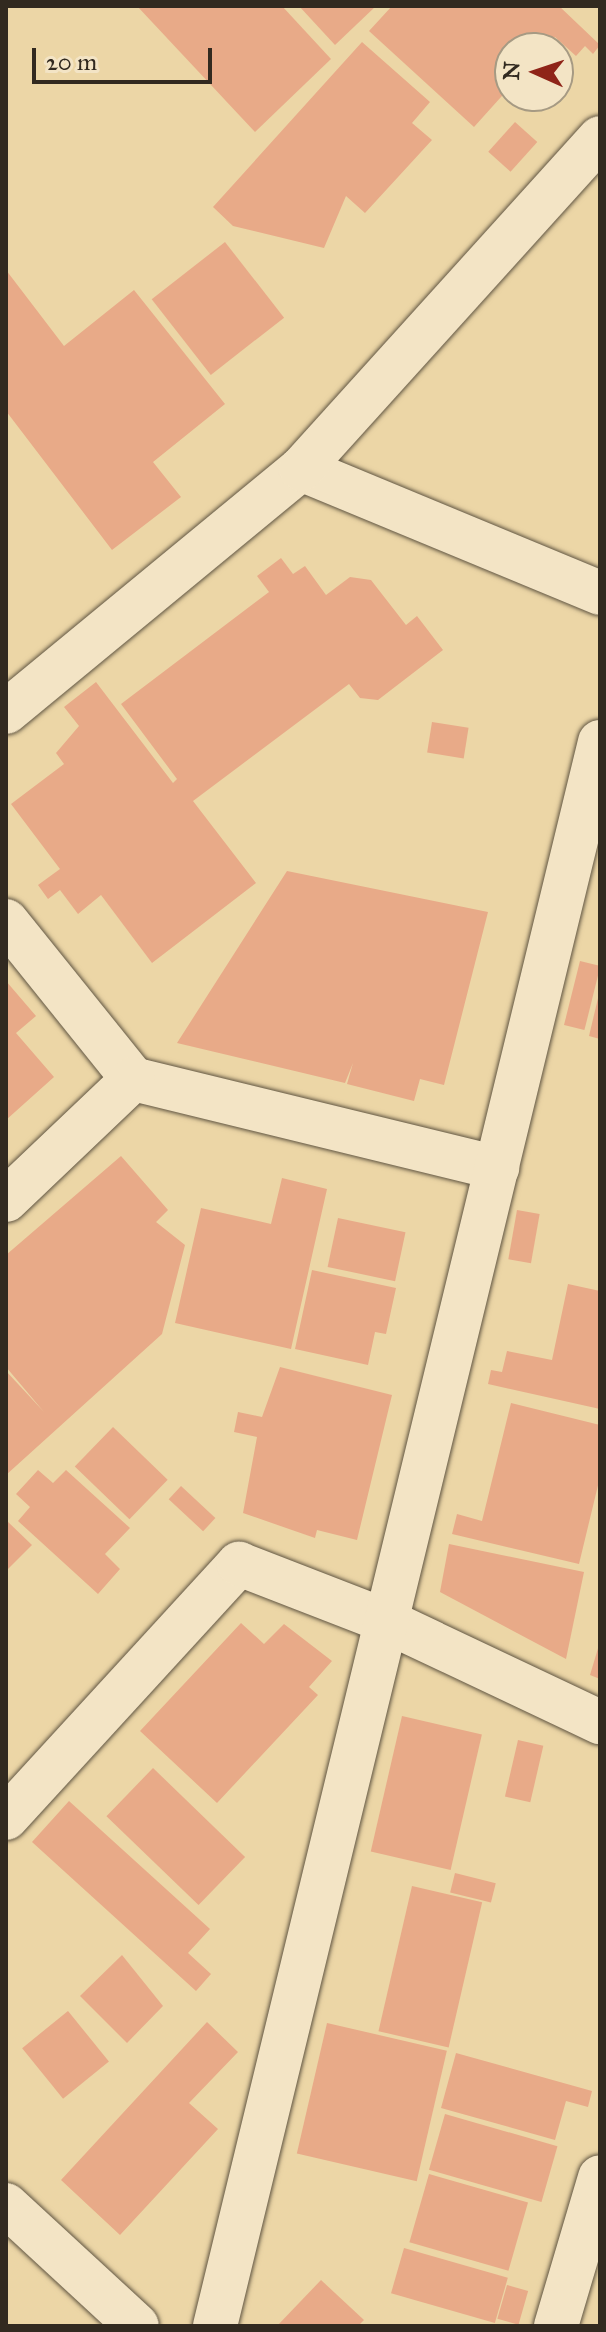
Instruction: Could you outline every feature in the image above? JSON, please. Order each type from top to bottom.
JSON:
[{"type":"street","points":[[6,712],[301,469],[600,138]]},
{"type":"street","points":[[301,469],[600,593]]},
{"type":"street","points":[[215,2326],[600,742]]},
{"type":"street","points":[[6,921],[133,1079],[497,1168]]},
{"type":"street","points":[[6,1200],[133,1079]]},
{"type":"street","points":[[6,1818],[239,1564],[386,1621],[600,1722]]},
{"type":"street","points":[[556,2326],[600,2177]]},
{"type":"street","points":[[6,2205],[137,2326]]},
{"type":"building","points":[[137,6],[282,6],[331,59],[255,132]]},
{"type":"building","points":[[299,6],[376,6],[335,45]]},
{"type":"building","points":[[392,6],[559,6],[600,45],[593,54],[585,46],[576,56],[574,32],[494,32],[494,105],[474,127],[369,31]]},
{"type":"building","points":[[362,42],[430,102],[412,123],[432,140],[365,213],[346,196],[324,248],[233,226],[213,207]]},
{"type":"building","points":[[515,122],[537,142],[511,172],[488,152]]},
{"type":"building","points":[[225,242],[284,318],[211,375],[152,299]]},
{"type":"building","points":[[6,270],[64,346],[134,290],[225,404],[153,462],[181,497],[112,550],[6,411]]},
{"type":"building","points":[[281,558],[293,574],[305,566],[326,595],[350,577],[371,580],[406,625],[417,616],[443,650],[378,700],[360,698],[349,684],[193,801],[256,883],[152,963],[101,895],[78,914],[60,890],[48,899],[38,885],[60,869],[11,804],[64,764],[56,753],[79,726],[64,707],[96,682],[173,783],[177,779],[121,704],[269,592],[257,576]]},
{"type":"building","points":[[432,722],[469,728],[464,758],[427,753]]},
{"type":"building","points":[[287,871],[488,912],[444,1085],[420,1079],[414,1101],[347,1084],[353,1063],[345,1083],[177,1043]]},
{"type":"building","points":[[580,961],[600,966],[584,1030],[564,1025]]},
{"type":"building","points":[[6,981],[36,1016],[16,1033],[54,1077],[6,1120]]},
{"type":"building","points":[[600,994],[600,1039],[589,1036]]},
{"type":"building","points":[[121,1156],[168,1210],[156,1222],[185,1245],[162,1334],[6,1475],[6,1371],[44,1412],[6,1367],[6,1255]]},
{"type":"building","points":[[282,1178],[327,1189],[291,1349],[175,1323],[201,1208],[271,1224]]},
{"type":"building","points":[[517,1210],[540,1214],[531,1263],[508,1259]]},
{"type":"building","points":[[338,1218],[405,1232],[395,1281],[328,1267]]},
{"type":"building","points":[[312,1270],[396,1288],[386,1334],[375,1332],[368,1365],[295,1349]]},
{"type":"building","points":[[568,1284],[600,1291],[600,1409],[488,1384],[491,1370],[502,1372],[507,1351],[552,1360]]},
{"type":"building","points":[[280,1367],[392,1395],[357,1540],[317,1530],[315,1538],[243,1513],[257,1437],[234,1432],[238,1412],[262,1417]]},
{"type":"building","points":[[511,1403],[600,1425],[600,1477],[579,1564],[452,1534],[457,1514],[482,1521]]},
{"type":"building","points":[[113,1427],[168,1480],[129,1519],[75,1467]]},
{"type":"building","points":[[38,1470],[53,1483],[66,1470],[130,1528],[105,1554],[120,1569],[98,1594],[18,1521],[30,1507],[16,1494]]},
{"type":"building","points":[[181,1486],[215,1518],[203,1531],[169,1499]]},
{"type":"building","points":[[6,1520],[32,1545],[6,1571]]},
{"type":"building","points":[[449,1544],[584,1572],[566,1659],[440,1592]]},
{"type":"building","points":[[241,1623],[264,1644],[284,1624],[332,1661],[309,1687],[318,1695],[217,1803],[140,1731]]},
{"type":"building","points":[[600,1645],[600,1679],[590,1675]]},
{"type":"building","points":[[402,1716],[482,1734],[451,1870],[371,1851]]},
{"type":"building","points":[[518,1740],[543,1746],[530,1802],[505,1797]]},
{"type":"building","points":[[153,1768],[245,1857],[199,1905],[106,1816]]},
{"type":"building","points":[[69,1801],[210,1929],[188,1953],[211,1974],[196,1991],[32,1842]]},
{"type":"building","points":[[455,1873],[496,1883],[491,1903],[450,1892]]},
{"type":"building","points":[[412,1886],[482,1902],[449,2047],[378,2031]]},
{"type":"building","points":[[122,1955],[163,2006],[127,2043],[80,1996]]},
{"type":"building","points":[[68,2011],[109,2062],[63,2099],[22,2048]]},
{"type":"building","points":[[207,2022],[238,2052],[189,2103],[218,2129],[120,2235],[61,2180]]},
{"type":"building","points":[[327,2023],[447,2051],[417,2181],[297,2154]]},
{"type":"building","points":[[456,2053],[592,2091],[588,2107],[566,2101],[555,2140],[441,2108]]},
{"type":"building","points":[[445,2114],[557,2146],[541,2202],[429,2170]]},
{"type":"building","points":[[429,2174],[528,2202],[508,2271],[409,2242]]},
{"type":"building","points":[[404,2248],[508,2278],[495,2323],[391,2293]]},
{"type":"building","points":[[321,2280],[364,2320],[358,2326],[277,2326]]},
{"type":"building","points":[[507,2285],[528,2291],[519,2325],[497,2319]]}]
